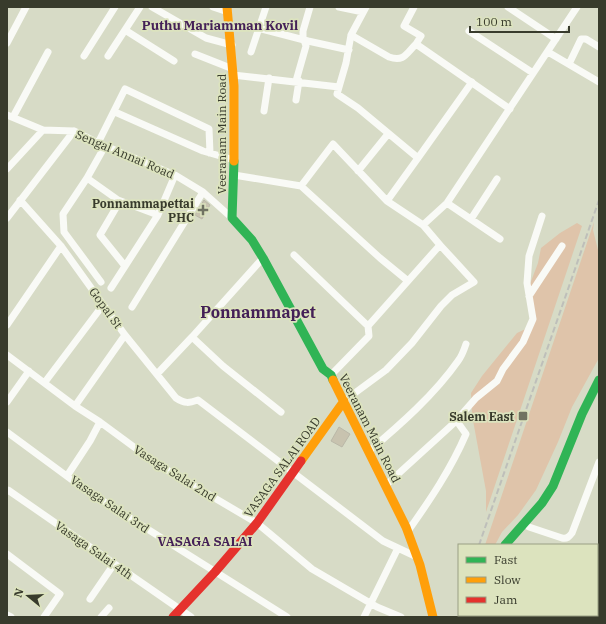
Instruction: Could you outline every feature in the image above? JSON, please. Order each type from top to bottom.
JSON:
[{"type":"main road","name":"Veeranam Main Road","points":[[227,9],[232,45],[233,72],[234,175],[232,218],[252,240],[323,369],[331,375],[408,531],[417,557],[433,617]]},
{"type":"main road","points":[[507,544],[510,538],[542,503],[553,486],[576,428],[599,380]]},
{"type":"main road","points":[[513,544],[547,508],[562,484],[586,421],[599,396]]},
{"type":"main road","name":"VASAGA SALAI ROAD","points":[[173,617],[215,572],[257,523],[344,401]]},
{"type":"street","points":[[7,43],[26,7]]},
{"type":"street","points":[[84,56],[115,7]]},
{"type":"street","points":[[108,56],[140,7]]},
{"type":"street","points":[[152,7],[206,38],[232,45]]},
{"type":"street","points":[[213,7],[227,9]]},
{"type":"street","points":[[251,52],[266,7]]},
{"type":"street","points":[[296,100],[298,81],[306,46],[303,32],[310,7]]},
{"type":"street","points":[[339,7],[364,10],[352,34],[337,94],[358,108],[418,158]]},
{"type":"street","points":[[352,34],[388,57],[398,60],[416,44],[421,36],[404,26],[414,7]]},
{"type":"street","points":[[508,7],[556,39]]},
{"type":"street","points":[[423,225],[447,203],[548,52],[575,8]]},
{"type":"street","points":[[258,28],[349,50]]},
{"type":"street","points":[[125,30],[174,61]]},
{"type":"street","points":[[470,31],[533,73]]},
{"type":"street","points":[[570,64],[581,39],[586,39],[599,47]]},
{"type":"street","points":[[416,44],[510,109]]},
{"type":"street","points":[[10,116],[48,52]]},
{"type":"street","points":[[548,52],[599,82]]},
{"type":"street","points":[[196,54],[233,72],[339,87]]},
{"type":"street","points":[[264,111],[268,78]]},
{"type":"street","points":[[387,201],[472,82]]},
{"type":"street","points":[[101,282],[64,232],[63,214],[87,178],[126,88],[209,129],[210,153]]},
{"type":"street","points":[[115,112],[210,153],[234,160]]},
{"type":"street","name":"Sengal Annai Road","points":[[10,116],[43,130],[74,131],[102,145],[175,175],[203,192],[232,218]]},
{"type":"street","points":[[7,170],[43,130]]},
{"type":"street","points":[[7,218],[74,131]]},
{"type":"street","points":[[358,171],[388,134]]},
{"type":"street","points":[[301,186],[333,144],[387,201],[423,225],[474,282],[452,296],[441,306],[412,343],[386,370],[344,401]]},
{"type":"street","points":[[111,288],[158,214],[175,175]]},
{"type":"street","points":[[234,175],[301,186],[380,258],[408,281]]},
{"type":"street","points":[[87,178],[120,200],[158,214]]},
{"type":"street","points":[[470,219],[498,179]]},
{"type":"street","points":[[132,307],[203,192]]},
{"type":"street","name":"Gopal St","points":[[20,200],[62,246],[125,335],[176,398],[182,402],[188,403],[198,400],[294,472]]},
{"type":"street","points":[[120,200],[100,235],[125,266]]},
{"type":"street","points":[[447,203],[500,239]]},
{"type":"street","points":[[386,486],[456,420],[476,398],[497,381],[503,369],[523,342],[533,319],[527,283],[530,256],[542,216]]},
{"type":"street","points":[[368,326],[440,245]]},
{"type":"street","points":[[7,325],[62,246]]},
{"type":"street","points":[[529,296],[562,246]]},
{"type":"street","points":[[294,255],[368,326],[369,336],[331,375]]},
{"type":"street","points":[[157,374],[192,338],[263,258]]},
{"type":"street","points":[[45,382],[104,305]]},
{"type":"street","points":[[75,406],[125,335]]},
{"type":"street","points":[[192,338],[223,366],[281,412]]},
{"type":"street","points":[[369,451],[397,428],[428,396],[459,360],[466,344]]},
{"type":"street","name":"Vasaga Salai 2nd","points":[[7,355],[75,406],[100,422],[157,464],[257,523],[312,569],[370,604],[401,617]]},
{"type":"street","points":[[7,402],[29,371]]},
{"type":"street","points":[[408,531],[433,496],[456,457],[466,434],[456,420]]},
{"type":"street","points":[[68,476],[100,422]]},
{"type":"street","name":"Vasaga Salai 3rd","points":[[7,432],[87,491],[287,617]]},
{"type":"street","points":[[528,527],[562,538],[569,536],[572,533],[599,462]]},
{"type":"street","points":[[294,472],[383,541],[417,557]]},
{"type":"street","name":"Vasaga Salai 4th","points":[[7,491],[191,617]]},
{"type":"street","points":[[364,617],[398,548]]},
{"type":"street","points":[[7,554],[60,594],[44,617]]},
{"type":"street","points":[[90,599],[114,564]]},
{"type":"street","points":[[101,617],[109,608]]},
{"type":"street","points":[[7,615],[11,617]]},
{"type":"shaded area","points":[[594,222],[593,230],[599,254],[599,358],[572,407],[536,490],[518,515],[502,532],[496,544],[485,544]]},
{"type":"shaded area","points":[[577,223],[582,226],[486,512],[486,491],[472,415],[471,393],[482,376],[517,333],[532,326],[530,284],[538,263],[541,248],[560,233]]},
{"type":"building","points":[[204,200],[210,205],[202,219],[195,215]]},
{"type":"building","points":[[339,427],[350,434],[342,447],[331,441]]},
{"type":"railway","points":[[479,544],[599,200]]},
{"type":"traffic: fast","points":[[234,161],[232,218],[252,240],[323,369],[331,375],[333,380]]},
{"type":"traffic: fast","points":[[506,544],[542,503],[553,486],[582,414],[599,380]]},
{"type":"traffic: slow","points":[[227,7],[234,86],[234,161]]},
{"type":"traffic: slow","points":[[333,380],[406,527],[420,565],[433,617]]},
{"type":"traffic: slow","points":[[301,461],[344,401]]},
{"type":"traffic: jam","points":[[173,617],[215,572],[257,523],[301,461]]},
{"type":"place","name":"Ponnammapettai PHC","points":[[203,210]]},
{"type":"place","name":"Salem East","points":[[523,416]]},
{"type":"district","name":"Puthu Mariamman Kovil","points":[[220,25]]},
{"type":"district","name":"Ponnammapet","points":[[258,312]]},
{"type":"district","name":"VASAGA SALAI","points":[[205,541]]}]
